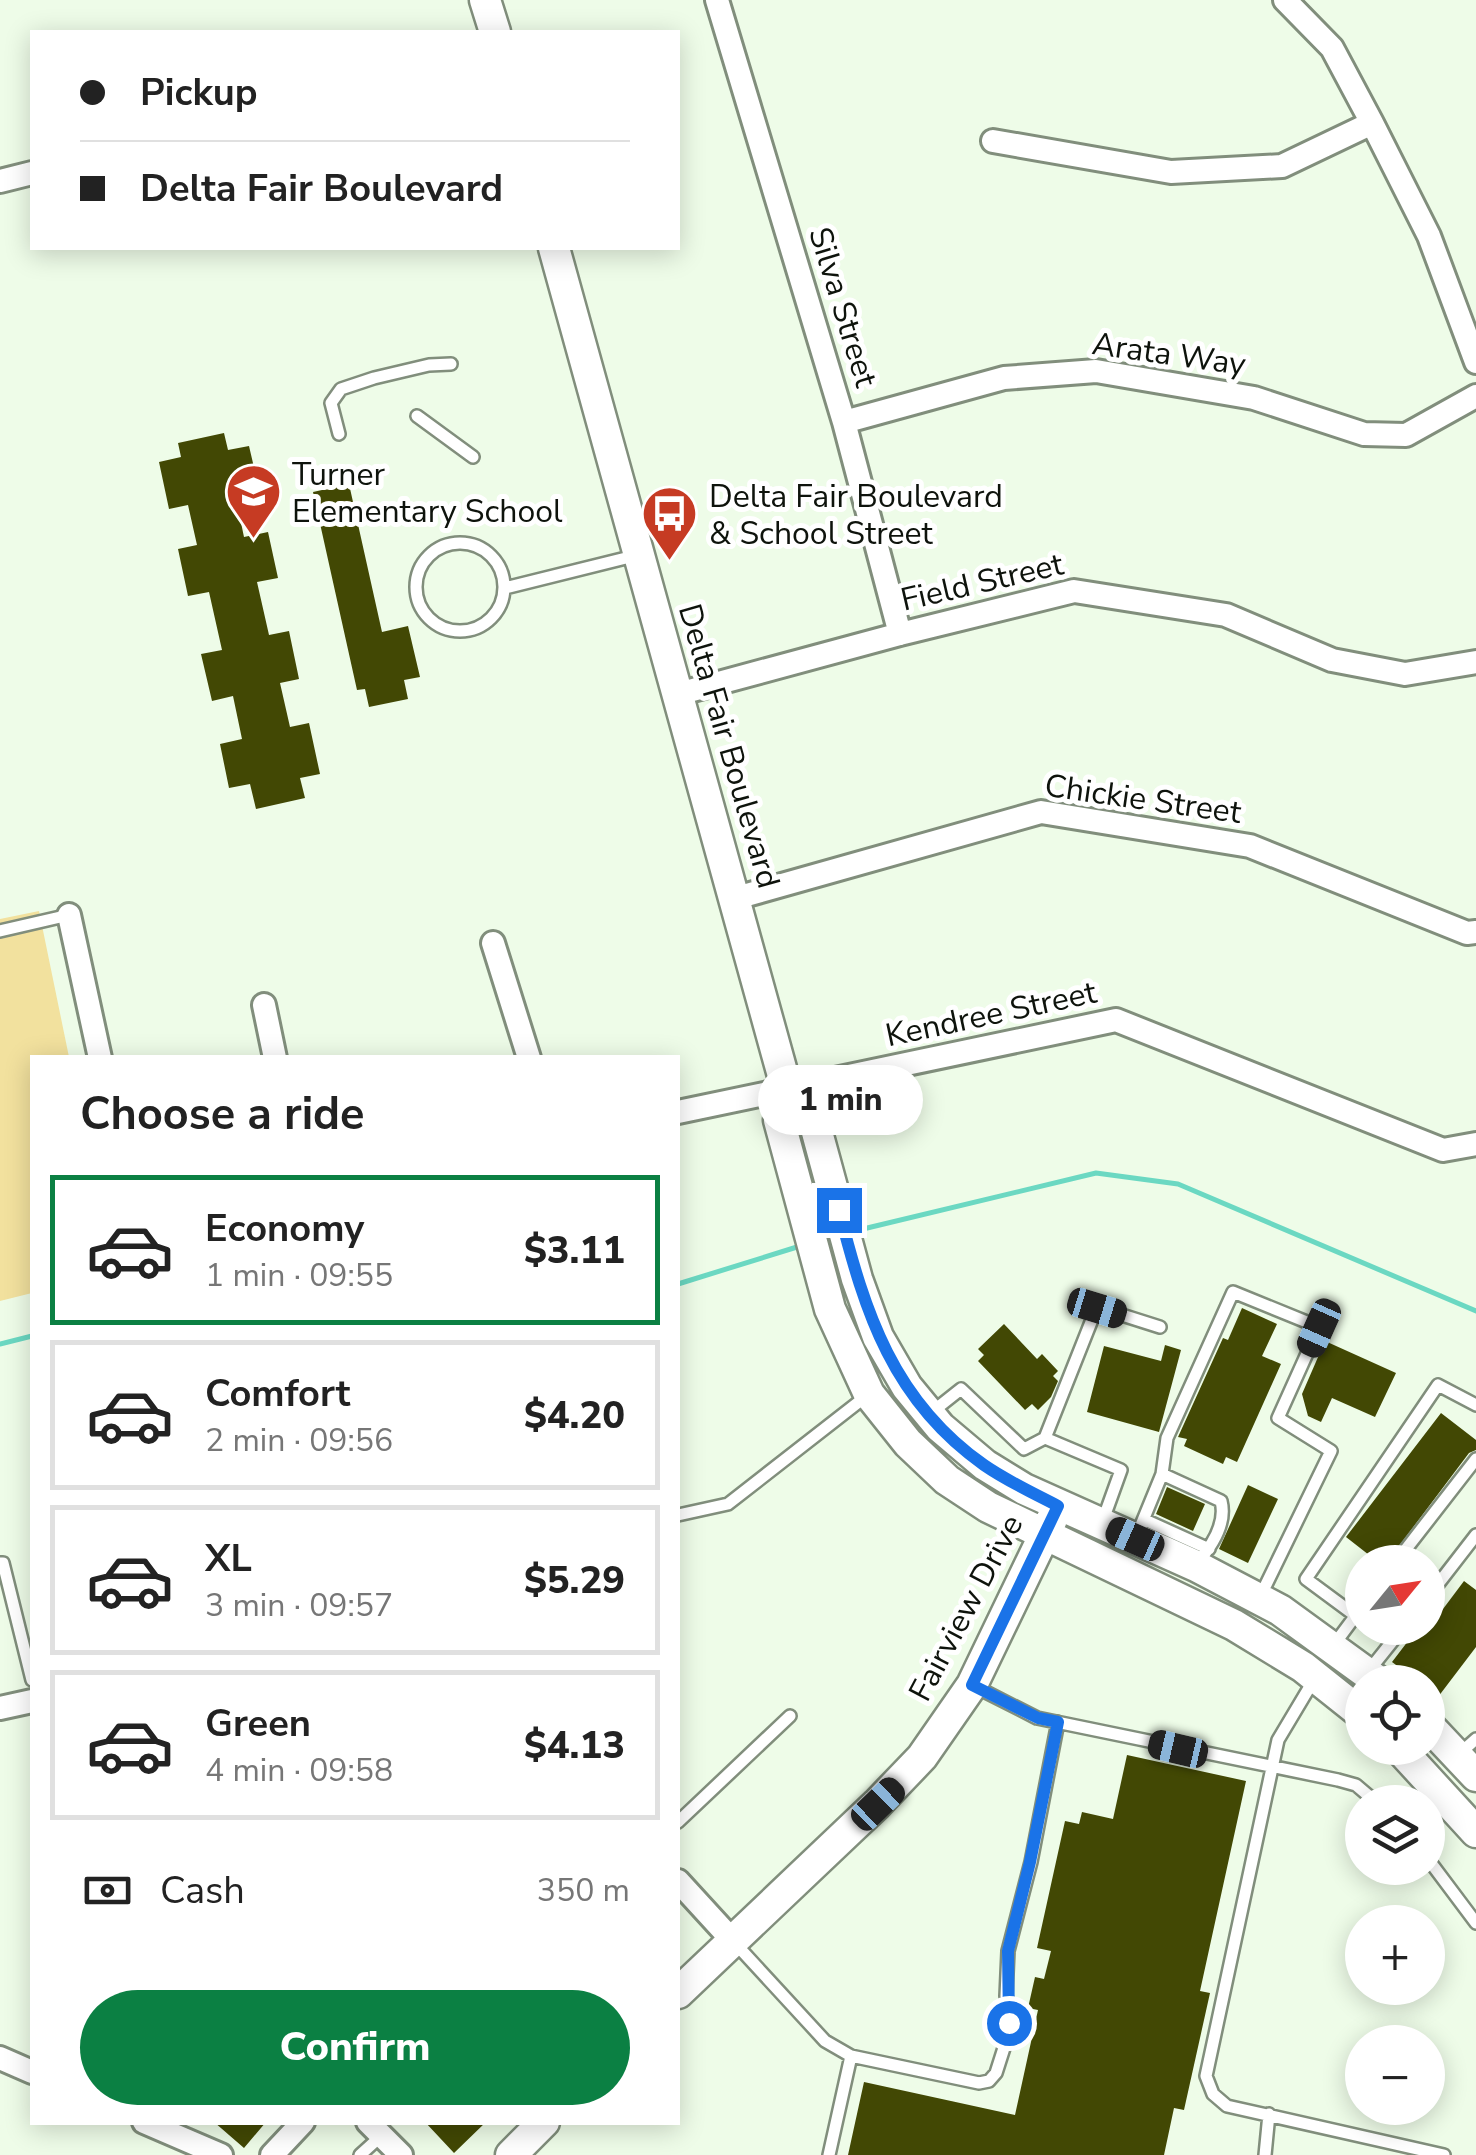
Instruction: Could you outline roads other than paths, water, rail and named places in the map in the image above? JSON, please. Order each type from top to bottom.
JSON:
[{"type":"main road","points":[[485,0],[493,30]]},
{"type":"main road","name":"Delta Fair Boulevard","points":[[555,250],[786,1090],[779,1120],[820,1278],[840,1336],[869,1394],[894,1428],[947,1480],[988,1507],[1222,1618],[1345,1701]]},
{"type":"main road","name":"Delta Fair Boulevard","points":[[786,1090],[811,1110],[860,1290],[878,1337],[896,1371],[928,1414],[985,1466],[1058,1506],[1101,1524],[1140,1530],[1202,1558],[1357,1665]]},
{"type":"main road","name":"Fairview Drive","points":[[680,1991],[902,1779],[938,1736],[972,1685],[1058,1506]]},
{"type":"main road","points":[[1445,1738],[1470,1756]]},
{"type":"main road","points":[[1415,1765],[1476,1832]]},
{"type":"main road","points":[[511,2155],[541,2125]]},
{"type":"street","name":"Silva Street","points":[[717,0],[844,422],[900,634]]},
{"type":"street","points":[[1285,0],[1332,48],[1372,123],[1429,236],[1476,362]]},
{"type":"street","points":[[993,141],[1171,172],[1282,166],[1372,123]]},
{"type":"street","points":[[0,180],[30,173]]},
{"type":"street","name":"Arata Way","points":[[844,422],[1004,378],[1096,371],[1254,398],[1364,434],[1406,435],[1476,396]]},
{"type":"street","name":"Field Street","points":[[678,694],[1074,591],[1226,615],[1332,660],[1405,674],[1476,662]]},
{"type":"street","name":"Chickie Street","points":[[736,898],[1041,812],[1250,846],[1467,933],[1476,932]]},
{"type":"street","points":[[69,915],[99,1055]]},
{"type":"street","points":[[492,943],[529,1055]]},
{"type":"street","points":[[264,1005],[273,1055]]},
{"type":"street","name":"Kendree Street","points":[[680,1112],[1116,1020],[1442,1150],[1476,1144]]},
{"type":"street","points":[[0,1708],[30,1701]]},
{"type":"street","points":[[680,1883],[732,1940]]},
{"type":"street","points":[[0,2058],[30,2071]]},
{"type":"street","points":[[151,2125],[220,2155]]},
{"type":"street","points":[[272,2155],[300,2125]]},
{"type":"street","points":[[374,2129],[400,2155]]},
{"type":"lane","points":[[338,434],[330,403],[341,389],[428,365],[451,364]]},
{"type":"lane","points":[[417,416],[473,457]]},
{"type":"lane","points":[[447,544],[475,544],[497,561],[505,588],[496,615],[473,631],[445,630],[423,613],[414,586],[424,560],[447,544]]},
{"type":"lane","points":[[505,588],[638,556]]},
{"type":"lane","points":[[0,931],[69,915]]},
{"type":"lane","points":[[1140,1530],[1162,1474],[1167,1438],[1233,1292],[1319,1328],[1278,1418],[1331,1451],[1259,1598]]},
{"type":"lane","points":[[928,1414],[961,1389],[1024,1449],[1045,1438],[1097,1308],[1160,1326]]},
{"type":"lane","points":[[1345,1603],[1306,1579],[1438,1385],[1476,1405]]},
{"type":"lane","points":[[680,1515],[728,1504],[869,1394]]},
{"type":"lane","points":[[1045,1438],[1121,1470],[1101,1524]]},
{"type":"lane","points":[[1409,1545],[1476,1459]]},
{"type":"lane","points":[[1162,1474],[1221,1501],[1224,1512],[1220,1526],[1202,1558]]},
{"type":"lane","points":[[1445,1576],[1476,1535]]},
{"type":"lane","points":[[0,1563],[3,1562],[30,1672]]},
{"type":"lane","points":[[1333,1646],[1345,1630]]},
{"type":"lane","points":[[1315,1677],[1278,1740],[1206,2076],[1213,2094],[1226,2106],[1444,2155]]},
{"type":"lane","points":[[972,1685],[1038,1718],[1356,1785]]},
{"type":"lane","points":[[680,1820],[790,1716]]},
{"type":"lane","points":[[732,1940],[826,2041],[851,2056],[989,2082],[996,2073],[1011,2010],[1006,1996],[1008,1951],[1058,1722]]},
{"type":"lane","points":[[1445,1881],[1476,1922]]},
{"type":"lane","points":[[829,2155],[851,2056]]},
{"type":"lane","points":[[1265,2155],[1269,2114]]},
{"type":"lane","points":[[360,2155],[374,2129]]},
{"type":"waterway","points":[[863,1229],[1096,1173],[1178,1184],[1476,1311]]},
{"type":"waterway","points":[[680,1283],[797,1247]]},
{"type":"waterway","points":[[0,1344],[30,1336]]},
{"type":"place","name":"Turner Elementary School","points":[[253,541]]},
{"type":"place","name":"Delta Fair Boulevard & School Street","points":[[670,563]]}]
